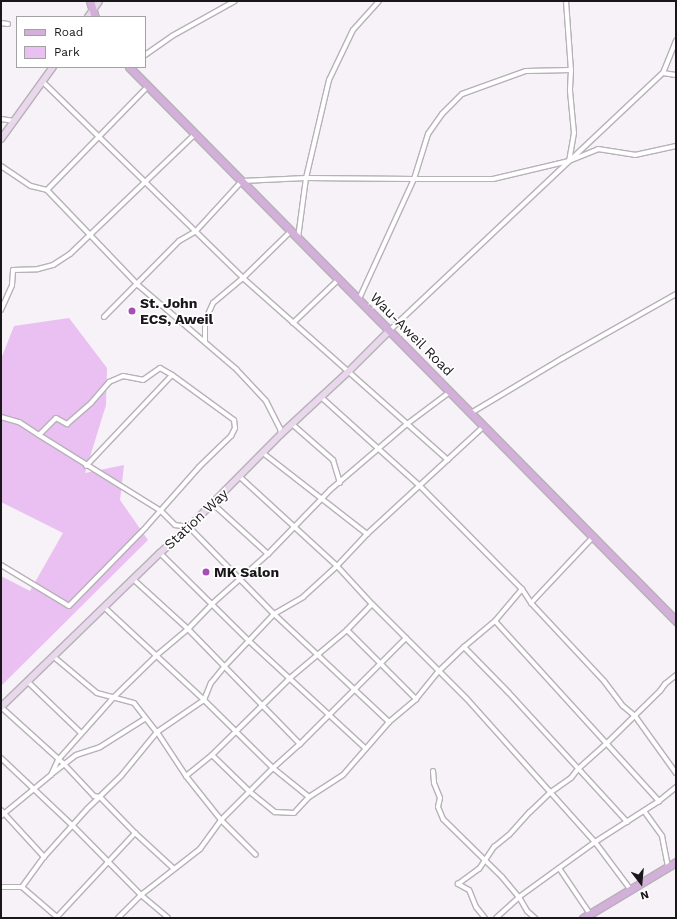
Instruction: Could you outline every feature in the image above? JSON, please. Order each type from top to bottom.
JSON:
[{"type":"main road","points":[[90,1],[94,13]]},
{"type":"main road","points":[[94,13],[98,1]]},
{"type":"main road","points":[[1,138],[52,68]]},
{"type":"main road","name":"Wau-Aweil Road","points":[[130,68],[676,621]]},
{"type":"main road","name":"Station Way","points":[[1,707],[160,553],[189,527],[212,503],[240,478],[281,434],[348,372],[390,330]]},
{"type":"main road","points":[[583,918],[676,862]]},
{"type":"street","points":[[146,54],[172,36],[235,1]]},
{"type":"street","points":[[298,238],[306,178],[329,80],[353,30],[379,1]]},
{"type":"street","points":[[566,1],[571,70],[570,91],[574,133],[569,162]]},
{"type":"street","points":[[1,22],[8,24]]},
{"type":"street","points":[[390,330],[663,73],[676,41]]},
{"type":"street","points":[[359,299],[414,178],[428,134],[442,114],[462,94],[526,71],[571,70]]},
{"type":"street","points":[[663,73],[676,75]]},
{"type":"street","points":[[43,82],[243,278],[448,460]]},
{"type":"street","points":[[47,190],[148,86]]},
{"type":"street","points":[[1,119],[14,121]]},
{"type":"street","points":[[1,310],[12,286],[13,270],[38,269],[53,265],[70,254],[91,236],[144,181],[195,134]]},
{"type":"street","points":[[104,317],[179,241],[196,231],[242,181],[306,178],[493,179],[569,162],[598,149],[635,155],[676,146]]},
{"type":"street","points":[[1,166],[31,186],[47,190],[138,284],[237,370],[266,401],[280,428],[281,434]]},
{"type":"street","points":[[205,342],[205,321],[213,303],[243,278],[291,231]]},
{"type":"street","points":[[293,323],[339,279]]},
{"type":"street","points":[[471,413],[563,358],[676,294]]},
{"type":"street","points":[[1,565],[69,606],[161,511],[199,467],[231,436],[235,428],[234,420],[160,368],[143,380],[123,376],[109,382],[91,403],[67,424],[56,418],[39,435]]},
{"type":"street","points":[[86,466],[172,375]]},
{"type":"street","points":[[51,775],[58,760],[81,733],[113,698],[157,655],[188,629],[213,603],[268,554],[322,499],[377,448],[450,391]]},
{"type":"street","points":[[321,397],[420,486],[487,556],[522,589],[531,603],[604,681],[623,706],[635,716],[676,773]]},
{"type":"street","points":[[1,417],[19,422],[86,466],[161,511],[175,525],[189,527],[316,655],[389,722]]},
{"type":"street","points":[[292,424],[333,460],[340,483]]},
{"type":"street","points":[[22,886],[44,857],[74,826],[86,809],[121,776],[157,732],[204,700],[211,683],[274,614],[303,597],[337,566],[367,534],[484,426]]},
{"type":"street","points":[[263,453],[367,534]]},
{"type":"street","points":[[240,478],[337,566],[372,604],[490,724],[595,842],[630,889]]},
{"type":"street","points":[[212,503],[268,554]]},
{"type":"street","points":[[531,603],[593,537]]},
{"type":"street","points":[[160,553],[213,603],[249,641],[365,748]]},
{"type":"street","points":[[133,580],[188,629],[263,704],[300,744]]},
{"type":"street","points":[[212,755],[250,792],[275,812],[294,813],[309,797],[342,776],[389,722],[416,699],[439,671],[464,647],[495,621],[522,589]]},
{"type":"street","points":[[186,776],[212,755],[290,678],[347,630],[372,604]]},
{"type":"street","points":[[104,607],[157,655],[273,768],[309,797]]},
{"type":"street","points":[[495,621],[537,669],[659,801]]},
{"type":"street","points":[[347,630],[416,699]]},
{"type":"street","points":[[118,918],[141,895],[173,868],[200,849],[221,820],[273,768],[300,744],[406,638]]},
{"type":"street","points":[[464,647],[627,822]]},
{"type":"street","points":[[54,657],[97,693],[134,703],[157,732],[186,776],[221,820],[256,854]]},
{"type":"street","points":[[485,918],[480,913],[469,890],[458,884],[471,876],[485,862],[494,847],[509,835],[551,792],[571,778],[578,769],[607,743],[665,684],[676,675]]},
{"type":"street","points":[[28,682],[81,733]]},
{"type":"street","points":[[1,707],[64,764],[94,796],[100,797],[135,833],[173,868]]},
{"type":"street","points":[[44,857],[2,813],[76,755],[100,747],[146,718]]},
{"type":"street","points":[[1,758],[74,826],[141,895],[168,918]]},
{"type":"street","points":[[433,771],[434,783],[440,798],[438,806],[443,819],[485,862],[502,877],[519,897],[527,910],[535,918]]},
{"type":"street","points":[[496,918],[519,897],[558,868],[595,842],[659,801],[676,787]]},
{"type":"street","points":[[644,811],[662,836],[668,866]]},
{"type":"street","points":[[1,887],[22,886],[57,917],[135,833]]},
{"type":"street","points":[[558,868],[590,914]]},
{"type":"green space","points":[[69,318],[107,368],[106,405],[85,473],[124,465],[120,500],[148,540],[1,686],[1,576],[30,591],[63,533],[1,502],[1,359],[14,326]]},
{"type":"place","name":"St. John ECS, Aweil","points":[[132,311]]},
{"type":"place","name":"MK Salon","points":[[206,572]]}]
